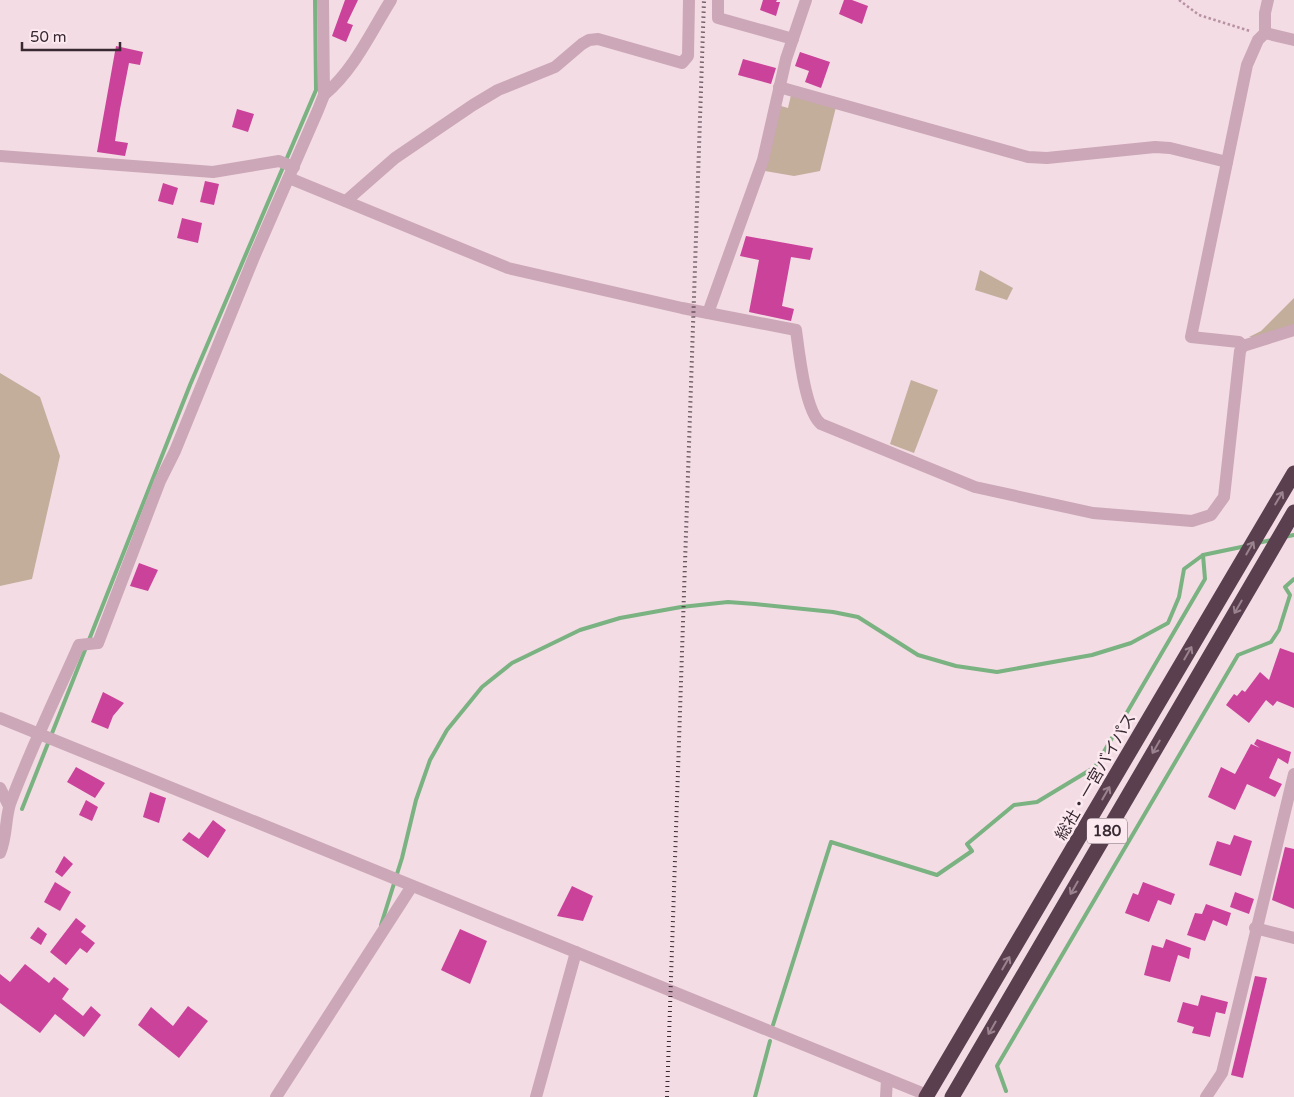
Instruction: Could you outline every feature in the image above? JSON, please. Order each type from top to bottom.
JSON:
[{"type":"highway","name":"総社・一宮バイパス","points":[[928,1096],[1294,473]]},
{"type":"highway","name":"180","points":[[952,1097],[1293,515]]},
{"type":"street","points":[[323,0],[324,95]]},
{"type":"street","points":[[0,852],[7,828],[9,806],[45,738],[79,645],[98,643],[160,481],[175,451],[288,167],[324,95],[333,88],[365,45],[392,0]]},
{"type":"street","points":[[346,202],[396,158],[423,138],[498,90],[555,66],[589,40],[603,41],[682,64],[688,56],[689,0]]},
{"type":"street","points":[[718,0],[718,18],[793,39]]},
{"type":"street","points":[[708,313],[763,160],[779,87],[806,0]]},
{"type":"street","points":[[1243,346],[1239,342],[1191,337],[1247,65],[1263,34],[1268,0]]},
{"type":"street","points":[[1263,34],[1294,40]]},
{"type":"street","points":[[779,87],[1028,156],[1047,158],[1155,147],[1170,148],[1227,162]]},
{"type":"street","points":[[0,156],[213,172],[288,167],[346,202],[508,268],[708,313],[796,330],[800,365],[813,413],[821,424],[975,487],[1093,513],[1158,520],[1200,520],[1211,515],[1224,497],[1240,351],[1243,346],[1294,330]]},
{"type":"street","points":[[0,718],[45,738],[410,885],[496,922],[576,952],[928,1096]]},
{"type":"street","points":[[1206,1097],[1222,1073],[1255,928],[1294,774]]},
{"type":"street","points":[[0,788],[9,806]]},
{"type":"street","points":[[276,1097],[410,885]]},
{"type":"street","points":[[1255,928],[1294,938]]},
{"type":"street","points":[[536,1097],[576,952]]},
{"type":"street","points":[[886,1097],[887,1079]]},
{"type":"path","points":[[1178,0],[1199,15],[1263,34]]},
{"type":"shaded area","points":[[791,95],[836,107],[820,171],[794,176],[765,171],[781,106],[788,108]]},
{"type":"shaded area","points":[[980,270],[1013,288],[1007,300],[975,290]]},
{"type":"shaded area","points":[[1294,298],[1294,325],[1260,337],[1249,337],[1261,331]]},
{"type":"shaded area","points":[[0,373],[40,397],[60,456],[32,579],[0,586]]},
{"type":"shaded area","points":[[911,380],[938,390],[914,453],[890,444]]},
{"type":"building","points":[[345,0],[358,0],[347,23],[353,25],[346,42],[332,36]]},
{"type":"building","points":[[763,0],[777,0],[776,2],[780,2],[776,16],[760,10]]},
{"type":"building","points":[[844,0],[852,0],[868,6],[862,24],[839,14]]},
{"type":"building","points":[[116,46],[143,52],[140,65],[129,63],[120,109],[115,141],[128,143],[125,156],[97,152]]},
{"type":"building","points":[[800,52],[830,62],[821,88],[805,82],[809,71],[795,66]]},
{"type":"building","points":[[743,59],[776,68],[771,84],[738,75]]},
{"type":"building","points":[[237,109],[254,114],[248,132],[232,127]]},
{"type":"building","points":[[205,181],[219,184],[214,205],[200,202]]},
{"type":"building","points":[[163,183],[178,188],[173,205],[158,201]]},
{"type":"building","points":[[182,218],[202,223],[198,243],[177,238]]},
{"type":"building","points":[[746,236],[813,248],[810,260],[791,257],[782,306],[794,309],[791,321],[749,312],[759,260],[740,256]]},
{"type":"building","points":[[139,563],[158,570],[148,591],[130,586]]},
{"type":"building","points":[[1280,648],[1294,653],[1294,708],[1277,701],[1273,706],[1266,700],[1249,723],[1226,705],[1234,694],[1237,696],[1242,690],[1245,692],[1260,672],[1269,680]]},
{"type":"building","points":[[103,692],[124,703],[113,716],[108,729],[91,722]]},
{"type":"building","points":[[1257,739],[1291,752],[1288,764],[1278,758],[1269,778],[1282,784],[1275,797],[1247,784],[1235,810],[1208,797],[1221,767],[1235,774],[1251,744],[1260,748],[1254,744]]},
{"type":"building","points":[[76,767],[105,783],[95,798],[67,782]]},
{"type":"building","points":[[150,792],[166,798],[159,823],[143,817]]},
{"type":"building","points":[[86,800],[98,807],[92,821],[79,815]]},
{"type":"building","points":[[213,820],[226,830],[208,858],[182,840],[189,832],[199,839]]},
{"type":"building","points":[[1234,835],[1252,841],[1241,876],[1209,865],[1217,841],[1230,845]]},
{"type":"building","points":[[1285,847],[1294,849],[1294,909],[1272,900]]},
{"type":"building","points":[[64,856],[73,864],[62,877],[55,872]]},
{"type":"building","points":[[55,882],[71,892],[60,911],[44,902]]},
{"type":"building","points":[[1143,882],[1175,894],[1171,905],[1158,900],[1149,922],[1125,913],[1133,893],[1138,895]]},
{"type":"building","points":[[572,886],[593,896],[583,921],[557,916]]},
{"type":"building","points":[[1235,892],[1254,899],[1249,914],[1230,907]]},
{"type":"building","points":[[1206,904],[1231,913],[1227,926],[1213,920],[1205,941],[1187,935],[1195,913],[1202,914]]},
{"type":"building","points":[[76,918],[86,926],[81,932],[95,943],[87,953],[80,948],[66,965],[50,952]]},
{"type":"building","points":[[38,927],[47,934],[41,945],[30,938]]},
{"type":"building","points":[[460,929],[487,941],[470,984],[441,970]]},
{"type":"building","points":[[1166,939],[1191,948],[1189,959],[1178,955],[1170,982],[1144,975],[1152,945],[1163,948]]},
{"type":"building","points":[[25,964],[49,983],[54,977],[69,989],[62,999],[83,1016],[91,1006],[101,1015],[84,1037],[55,1014],[40,1033],[0,1003],[0,974],[10,982]]},
{"type":"building","points":[[1255,976],[1267,978],[1243,1078],[1231,1075]]},
{"type":"building","points":[[1201,995],[1228,1002],[1225,1014],[1216,1012],[1210,1037],[1192,1033],[1194,1027],[1177,1022],[1183,1002],[1198,1006]]},
{"type":"building","points":[[188,1006],[208,1021],[179,1058],[138,1025],[151,1007],[173,1026]]},
{"type":"waterway","points":[[22,809],[190,385],[316,90],[315,0]]},
{"type":"waterway","points":[[1284,537],[1294,535]]},
{"type":"waterway","points":[[1257,543],[1272,540]]},
{"type":"waterway","points":[[381,925],[402,858],[416,800],[430,760],[447,730],[482,687],[512,663],[580,630],[620,618],[681,607],[728,602],[755,604],[833,612],[858,617],[918,655],[956,666],[997,672],[1092,655],[1131,643],[1168,623],[1179,597],[1184,569],[1203,555],[1246,546]]},
{"type":"waterway","points":[[773,1025],[831,842],[937,875],[972,851],[967,844],[1014,805],[1037,802],[1095,767],[1205,579],[1203,555]]},
{"type":"waterway","points":[[1006,1091],[997,1066],[1238,655],[1271,642],[1279,630],[1290,595],[1285,587],[1294,579]]},
{"type":"waterway","points":[[755,1097],[770,1041]]},
{"type":"railway","points":[[667,1097],[704,0]]}]
